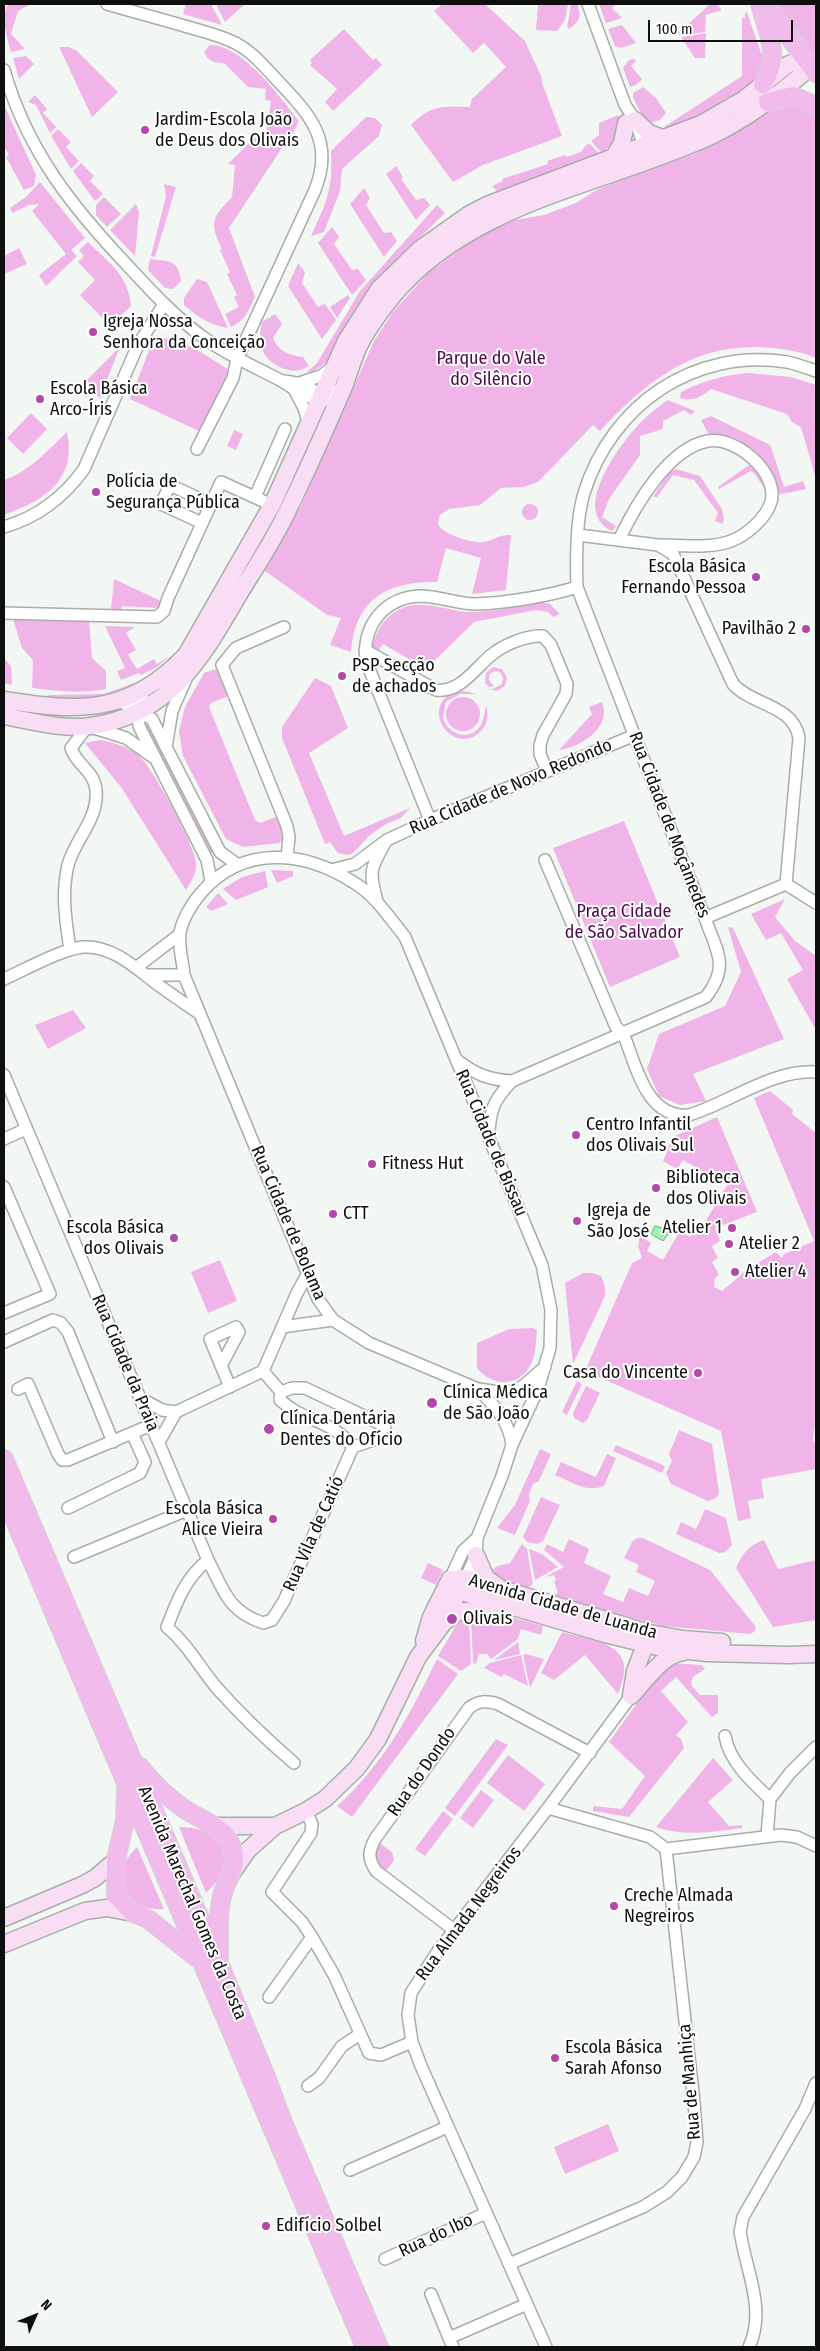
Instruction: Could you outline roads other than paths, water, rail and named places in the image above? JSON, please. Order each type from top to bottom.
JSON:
[{"type":"main road","points":[[760,4],[774,57],[771,72],[764,84]]},
{"type":"main road","points":[[765,4],[812,67]]},
{"type":"main road","points":[[768,102],[793,96],[816,106]]},
{"type":"main road","name":"Avenida Marechal Gomes da Costa","points":[[4,1459],[127,1752],[152,1827],[188,1911],[219,1963],[277,2107],[379,2347]]},
{"type":"main road","name":"Avenida Marechal Gomes da Costa","points":[[4,1495],[126,1784],[152,1827]]},
{"type":"main road","points":[[127,1752],[160,1790],[199,1818],[217,1826],[226,1835],[231,1846],[234,1860],[220,1912],[219,1963]]},
{"type":"main road","points":[[126,1784],[125,1820],[118,1856],[116,1895],[201,1962]]},
{"type":"main road","points":[[118,1856],[136,1834],[172,1819],[199,1818]]},
{"type":"main road","points":[[141,1916],[172,1918],[208,1903],[228,1881]]},
{"type":"main road","name":"Avenida Marechal Gomes da Costa","points":[[188,1911],[201,1962],[365,2347]]},
{"type":"street","points":[[107,4],[225,38],[239,45],[258,59],[307,113],[316,129],[322,155],[318,181],[237,359],[233,378],[198,449]]},
{"type":"street","points":[[588,4],[631,122],[634,143],[646,153]]},
{"type":"street","points":[[70,950],[64,898],[65,883],[75,847],[91,819],[96,805],[94,780],[71,748],[88,727],[138,711],[159,700],[187,676],[209,647],[287,512],[359,347],[392,297],[432,257],[477,227],[521,208],[632,166],[665,139],[701,124],[743,100],[791,62],[812,67]]},
{"type":"street","points":[[4,700],[68,709],[87,708],[118,700],[144,690],[172,669],[186,655],[272,505],[346,342],[379,289],[420,248],[468,214],[487,205],[613,159],[646,153],[714,134],[768,102],[812,67]]},
{"type":"street","points":[[4,70],[30,138],[57,183],[94,230],[164,304],[194,330],[237,359],[297,387],[314,390],[321,398],[329,416]]},
{"type":"street","points":[[631,122],[649,133],[665,139]]},
{"type":"street","points":[[613,159],[631,122]]},
{"type":"street","points":[[4,527],[30,517],[53,503],[73,485],[84,468],[138,345],[164,304]]},
{"type":"street","name":"Rua Cidade de Moçâmedes","points":[[489,1137],[490,1114],[498,1096],[512,1081],[706,997],[716,984],[721,966],[706,918],[577,588],[578,535],[584,495],[594,466],[620,426],[648,398],[683,376],[707,367],[730,362],[755,360],[788,363],[816,371]]},
{"type":"street","points":[[297,387],[321,376],[334,366]]},
{"type":"street","points":[[321,398],[332,395],[344,385]]},
{"type":"street","points":[[297,387],[309,425]]},
{"type":"street","points":[[255,497],[285,429]]},
{"type":"street","points":[[578,535],[658,545],[720,544],[744,534],[761,518],[771,501],[771,488],[766,476],[745,452],[736,446],[716,441],[698,445],[670,461],[658,474],[620,540]]},
{"type":"street","points":[[4,613],[157,617],[164,611],[168,598],[221,482],[272,505]]},
{"type":"street","points":[[202,523],[161,504],[170,485],[211,504]]},
{"type":"street","points":[[658,545],[673,554],[678,562],[733,684],[745,695],[785,714],[796,727],[799,738],[786,884]]},
{"type":"street","points":[[430,820],[366,661],[366,637],[378,615],[388,607],[410,597],[423,596],[476,604],[577,588]]},
{"type":"street","points":[[284,627],[236,648],[222,665],[287,826],[289,837],[287,858]]},
{"type":"street","points":[[365,650],[436,690],[443,691],[469,677],[491,655],[523,638],[543,636],[551,645],[567,684],[566,694],[540,745],[540,754],[548,771]]},
{"type":"street","points":[[166,747],[172,711],[187,676]]},
{"type":"street","points":[[144,690],[138,711],[139,726],[153,757],[207,860],[211,881]]},
{"type":"street","points":[[118,700],[152,719],[220,852],[238,865]]},
{"type":"street","points":[[4,716],[63,726],[88,727],[126,738],[153,757]]},
{"type":"street","name":"Rua Cidade de Novo Redondo","points":[[331,870],[355,864],[388,840],[430,820],[635,736]]},
{"type":"street","name":"Rua Cidade de Novo Redondo","points":[[377,901],[371,878],[373,864],[388,840]]},
{"type":"street","name":"Rua Cidade de Bissau","points":[[180,934],[196,900],[211,881],[238,865],[276,856],[310,862],[331,870],[354,882],[377,901],[405,937],[542,1264],[549,1289],[552,1333],[545,1368],[538,1389],[512,1445],[478,1538],[476,1556],[458,1583],[431,1617],[422,1649],[378,1739],[368,1754],[339,1786],[306,1812],[275,1826],[248,1850],[228,1881]]},
{"type":"street","points":[[545,860],[616,1027],[622,1034],[651,1100],[661,1110],[674,1115],[695,1113],[784,1075],[816,1072]]},
{"type":"street","points":[[786,884],[816,903]]},
{"type":"street","points":[[706,918],[786,884]]},
{"type":"street","points":[[142,971],[180,934]]},
{"type":"street","points":[[142,971],[184,975],[180,934]]},
{"type":"street","points":[[4,979],[70,950],[95,948],[107,952],[142,971],[199,1014]]},
{"type":"street","name":"Rua Cidade de Bolama","points":[[184,975],[307,1274],[318,1299],[334,1320],[369,1343],[478,1389],[500,1392],[513,1391],[524,1386],[545,1368]]},
{"type":"street","name":"Rua Cidade de Moçâmedes","points":[[456,1058],[474,1073],[492,1080],[512,1081]]},
{"type":"street","name":"Rua Cidade da Praia","points":[[4,1076],[208,1560],[234,1607],[246,1617],[263,1624],[272,1620]]},
{"type":"street","points":[[4,1107],[15,1102]]},
{"type":"street","points":[[4,1139],[26,1129]]},
{"type":"street","points":[[4,1187],[50,1294],[4,1313]]},
{"type":"street","points":[[140,1398],[162,1410],[176,1412],[263,1371],[307,1274]]},
{"type":"street","points":[[4,1342],[53,1320],[61,1323],[68,1332],[112,1442]]},
{"type":"street","points":[[282,1327],[334,1320]]},
{"type":"street","points":[[221,1366],[230,1387]]},
{"type":"street","points":[[263,1371],[281,1392],[280,1400],[293,1412],[333,1428],[343,1435],[352,1446],[376,1439],[385,1426],[305,1388],[292,1388],[281,1392]]},
{"type":"street","points":[[18,1389],[28,1384],[62,1460],[68,1460],[151,1425]]},
{"type":"street","name":"Rua Cidade de Bolama","points":[[478,1389],[495,1406],[506,1422],[512,1445]]},
{"type":"street","points":[[159,1442],[176,1412]]},
{"type":"street","points":[[68,1508],[125,1482],[144,1469],[145,1462],[132,1433]]},
{"type":"street","name":"Rua Vila de Catió","points":[[272,1620],[284,1601],[352,1446]]},
{"type":"street","points":[[74,1557],[187,1510]]},
{"type":"street","name":"Rua Cidade de Bissau","points":[[422,1649],[442,1624],[458,1583],[463,1551],[478,1538]]},
{"type":"street","points":[[476,1556],[486,1578],[508,1599]]},
{"type":"street","points":[[208,1560],[194,1571],[176,1602],[167,1627],[183,1641],[215,1685],[240,1713],[294,1763]]},
{"type":"street","name":"Avenida Cidade de Luanda","points":[[458,1583],[689,1652],[788,1656],[816,1654]]},
{"type":"street","points":[[442,1624],[458,1612],[508,1599]]},
{"type":"street","name":"Avenida Cidade de Luanda","points":[[508,1599],[605,1634],[649,1641],[816,1644]]},
{"type":"street","points":[[605,1634],[626,1650],[640,1676]]},
{"type":"street","points":[[630,1696],[640,1676],[649,1641]]},
{"type":"street","points":[[640,1676],[671,1656],[689,1652]]},
{"type":"street","name":"Rua Almada Negreiros","points":[[546,2347],[447,2127],[412,2042],[408,2015],[411,1993],[454,1930],[590,1753],[630,1696]]},
{"type":"street","name":"Rua do Dondo","points":[[454,1930],[376,1871],[370,1861],[369,1851],[375,1839],[468,1708],[476,1702],[485,1701],[498,1704],[590,1753]]},
{"type":"street","points":[[724,1736],[727,1749],[754,1783],[770,1799]]},
{"type":"street","points":[[767,1836],[770,1799],[790,1773],[816,1747]]},
{"type":"street","points":[[548,1808],[650,1837],[666,1849],[767,1836],[790,1836],[816,1846]]},
{"type":"street","points":[[306,1812],[312,1824],[311,1833],[272,1892],[302,1922],[312,1937],[334,1976],[366,2048],[375,2055],[381,2055],[412,2042]]},
{"type":"street","name":"Rua Cidade de Bissau","points":[[217,1826],[275,1826]]},
{"type":"street","name":"Rua de Manhiça","points":[[509,2264],[651,2203],[675,2185],[687,2170],[694,2157],[696,2142],[695,2118],[666,1849]]},
{"type":"street","points":[[4,1918],[82,1885],[94,1878],[118,1856]]},
{"type":"street","points":[[4,1944],[85,1911],[107,1908],[141,1916]]},
{"type":"street","points":[[269,1996],[312,1937]]},
{"type":"street","points":[[308,2086],[319,2078],[342,2046],[360,2034]]},
{"type":"street","points":[[749,2347],[755,2334],[757,2310],[740,2232],[743,2217],[805,2109],[816,2083]]},
{"type":"street","points":[[350,2170],[447,2127]]},
{"type":"street","name":"Rua do Ibo","points":[[385,2259],[486,2213]]},
{"type":"street","points":[[431,2294],[451,2343],[527,2304]]},
{"type":"place","name":"Jardim-Escola João de Deus dos Olivais","points":[[145,130]]},
{"type":"place","name":"Igreja Nossa Senhora da Conceição","points":[[93,332]]},
{"type":"place","name":"Escola Básica Arco-Íris","points":[[40,399]]},
{"type":"place","name":"Polícia de Segurança Pública","points":[[96,492]]},
{"type":"place","name":"Escola Básica Fernando Pessoa","points":[[756,577]]},
{"type":"place","name":"Pavilhão 2","points":[[806,629]]},
{"type":"place","name":"PSP Secção de achados","points":[[342,676]]},
{"type":"place","name":"Centro Infantil dos Olivais Sul","points":[[576,1135]]},
{"type":"place","name":"Fitness Hut","points":[[372,1164]]},
{"type":"place","name":"Biblioteca dos Olivais","points":[[656,1188]]},
{"type":"place","name":"CTT","points":[[333,1214]]},
{"type":"place","name":"Igreja de São José","points":[[577,1221]]},
{"type":"place","name":"Atelier 1","points":[[732,1228]]},
{"type":"place","name":"Escola Básica dos Olivais","points":[[174,1238]]},
{"type":"place","name":"Atelier 2","points":[[729,1244]]},
{"type":"place","name":"Atelier 4","points":[[735,1272]]},
{"type":"place","name":"Casa do Vincente","points":[[698,1373]]},
{"type":"place","name":"Clínica Médica de São João","points":[[432,1403]]},
{"type":"place","name":"Clínica Dentária Dentes do Ofício","points":[[269,1429]]},
{"type":"place","name":"Escola Básica Alice Vieira","points":[[273,1519]]},
{"type":"place","name":"Olivais","points":[[452,1619]]},
{"type":"place","name":"Creche Almada Negreiros","points":[[614,1906]]},
{"type":"place","name":"Escola Básica Sarah Afonso","points":[[555,2058]]},
{"type":"place","name":"Edifício Solbel","points":[[266,2226]]},
{"type":"park label","name":"Parque do Vale do Silêncio","points":[[491,369]]},
{"type":"park label","name":"Praça Cidade de São Salvador","points":[[624,922]]}]
